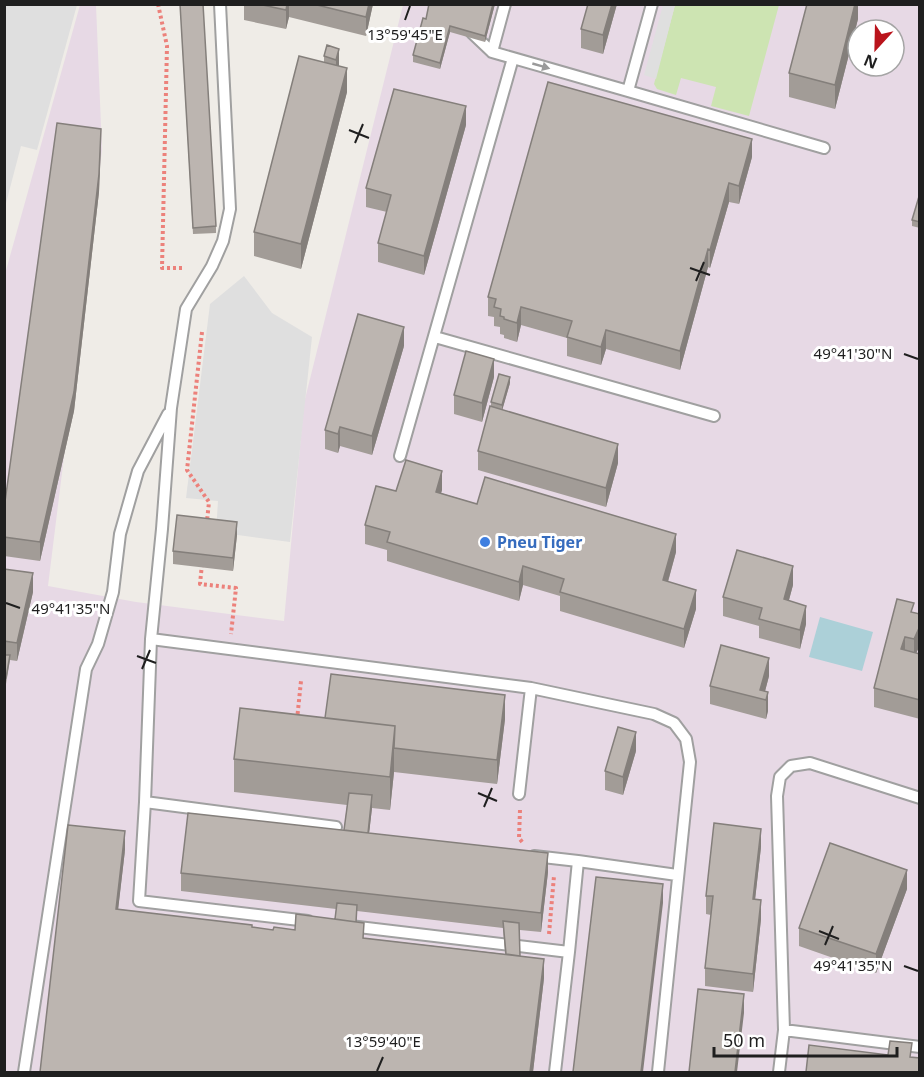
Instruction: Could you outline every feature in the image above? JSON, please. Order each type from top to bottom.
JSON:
[{"type":"lane","points":[[220,4],[230,209],[223,241],[212,266],[186,309],[171,408],[151,639],[139,901],[314,922]]},
{"type":"lane","points":[[480,4],[472,33],[492,52],[824,148]]},
{"type":"lane","points":[[492,52],[505,4]]},
{"type":"lane","points":[[628,91],[652,4]]},
{"type":"lane","points":[[400,456],[513,58]]},
{"type":"lane","points":[[435,337],[714,417]]},
{"type":"lane","points":[[24,1072],[86,669],[98,644],[113,592],[120,534],[138,471],[171,408]]},
{"type":"lane","points":[[151,639],[531,688],[654,714],[674,723],[686,738],[690,762],[658,1072]]},
{"type":"lane","points":[[519,794],[531,688]]},
{"type":"lane","points":[[779,1072],[784,1030],[777,796],[780,777],[791,766],[810,763],[920,798]]},
{"type":"lane","points":[[145,802],[336,827]]},
{"type":"lane","points":[[527,855],[677,875]]},
{"type":"lane","points":[[555,1072],[578,861]]},
{"type":"lane","points":[[337,924],[569,952]]},
{"type":"lane","points":[[784,1030],[920,1047]]},
{"type":"path","points":[[158,4],[167,46],[162,268],[185,268]]},
{"type":"path","points":[[203,331],[187,470],[209,502],[206,531]]},
{"type":"path","points":[[203,558],[200,584],[236,588],[230,649]]},
{"type":"path","points":[[296,725],[301,681]]},
{"type":"path","points":[[519,838],[521,817]]},
{"type":"path","points":[[548,950],[555,873]]},
{"type":"shaded area","points":[[5,4],[77,5],[37,150],[21,146],[5,207]]},
{"type":"shaded area","points":[[80,5],[96,5],[102,150],[48,586],[136,602],[284,621],[304,403],[403,5],[919,5],[919,1072],[5,1072],[5,274]]},
{"type":"shaded area","points":[[663,5],[675,5],[656,79],[644,75]]},
{"type":"shaded area","points":[[244,276],[272,313],[312,337],[290,542],[216,532],[218,501],[186,498],[210,304]]},
{"type":"green space","points":[[675,5],[779,5],[749,116],[711,106],[716,87],[681,78],[676,95],[657,89],[654,84]]},
{"type":"water","points":[[820,617],[873,632],[862,671],[809,657]]},
{"type":"building","points":[[180,4],[203,4],[216,226],[193,228]]},
{"type":"building","points":[[258,4],[287,4],[286,10]]},
{"type":"building","points":[[313,4],[369,4],[366,17]]},
{"type":"building","points":[[429,4],[493,4],[485,36],[450,26],[440,63],[413,55]]},
{"type":"building","points":[[588,4],[612,4],[603,35],[581,29]]},
{"type":"building","points":[[807,4],[855,4],[852,18],[846,18],[846,40],[835,85],[789,73]]},
{"type":"building","points":[[327,45],[339,49],[336,60],[324,56]]},
{"type":"building","points":[[299,56],[347,68],[301,244],[254,232]]},
{"type":"building","points":[[548,82],[752,139],[739,186],[729,183],[680,351],[606,330],[601,347],[567,337],[572,321],[521,307],[517,323],[504,319],[500,316],[501,309],[494,307],[496,299],[488,297]]},
{"type":"building","points":[[394,89],[466,106],[424,256],[378,243],[391,195],[366,188]]},
{"type":"building","points":[[57,123],[101,129],[99,174],[74,392],[40,542],[4,537],[4,509]]},
{"type":"building","points":[[920,193],[920,222],[912,220]]},
{"type":"building","points":[[358,314],[404,327],[372,436],[340,427],[338,434],[325,430]]},
{"type":"building","points":[[466,351],[494,359],[482,403],[454,395]]},
{"type":"building","points":[[499,374],[510,377],[502,405],[491,402]]},
{"type":"building","points":[[490,406],[618,444],[606,488],[478,451]]},
{"type":"building","points":[[406,460],[442,471],[436,492],[477,504],[485,477],[676,534],[663,580],[696,590],[684,629],[560,592],[564,579],[523,566],[519,582],[387,542],[390,532],[365,525],[376,486],[396,491]]},
{"type":"building","points":[[177,515],[237,522],[233,558],[173,551]]},
{"type":"building","points":[[737,550],[793,566],[784,599],[806,606],[800,630],[759,619],[762,608],[723,597]]},
{"type":"building","points":[[4,569],[33,573],[17,643],[4,641]]},
{"type":"building","points":[[897,599],[914,603],[911,612],[920,614],[920,626],[914,639],[905,637],[901,649],[920,654],[920,700],[874,688]]},
{"type":"building","points":[[721,645],[769,658],[760,690],[768,692],[766,700],[710,686]]},
{"type":"building","points":[[4,655],[10,655],[6,678],[4,678]]},
{"type":"building","points":[[331,674],[505,695],[497,760],[394,748],[395,726],[325,718]]},
{"type":"building","points":[[240,708],[395,726],[390,777],[234,759]]},
{"type":"building","points":[[618,727],[636,732],[623,777],[605,771]]},
{"type":"building","points":[[349,793],[372,795],[368,833],[344,830]]},
{"type":"building","points":[[188,813],[548,853],[541,913],[181,873]]},
{"type":"building","points":[[714,823],[761,829],[753,899],[761,900],[753,974],[705,968],[713,896],[706,896]]},
{"type":"building","points":[[68,825],[125,831],[116,909],[252,925],[252,927],[273,930],[274,927],[295,930],[296,914],[364,923],[363,938],[544,959],[530,1072],[40,1072]]},
{"type":"building","points":[[830,843],[907,870],[876,954],[799,928]]},
{"type":"building","points":[[596,877],[663,884],[641,1072],[573,1072]]},
{"type":"building","points":[[337,903],[357,905],[356,922],[335,919]]},
{"type":"building","points":[[503,921],[519,923],[520,956],[506,954]]},
{"type":"building","points":[[698,989],[744,994],[735,1072],[689,1072]]},
{"type":"building","points":[[890,1041],[912,1043],[910,1057],[920,1058],[920,1072],[806,1072],[809,1045],[888,1055]]},
{"type":"place","name":"Pneu Tiger","points":[[485,542]]}]
